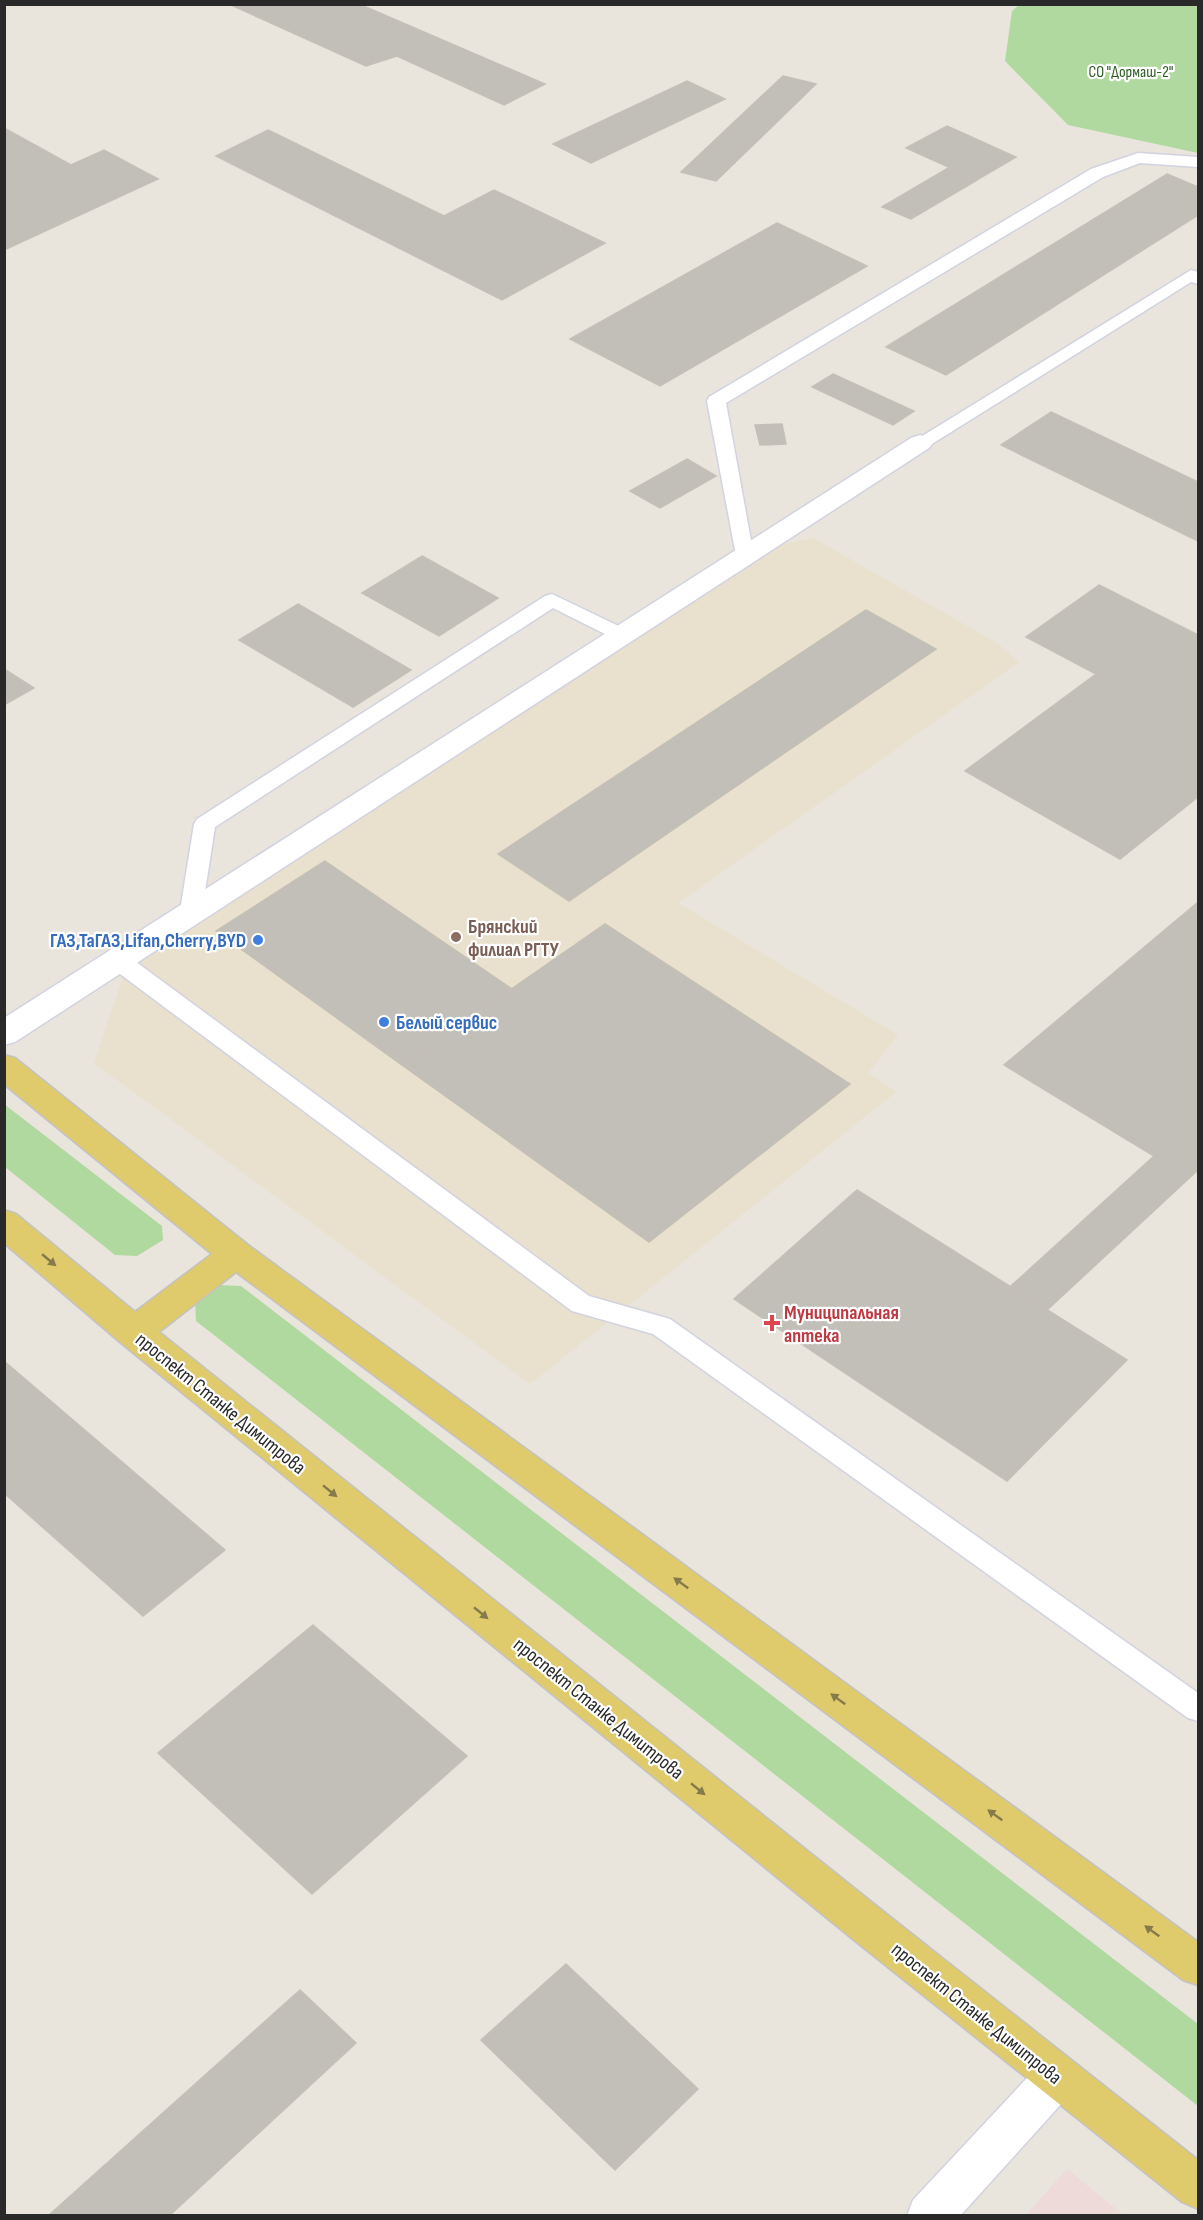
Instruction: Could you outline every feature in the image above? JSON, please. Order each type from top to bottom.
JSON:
[{"type":"main road","points":[[4,1066],[236,1254],[1198,1966]]},
{"type":"main road","name":"проспект Станке Димитрова","points":[[4,1223],[134,1332],[1057,2077],[1198,2187]]},
{"type":"main road","points":[[134,1332],[236,1254]]},
{"type":"street","points":[[4,1034],[120,962],[191,911],[921,443]]},
{"type":"street","points":[[929,2216],[1057,2077]]},
{"type":"lane","points":[[744,557],[717,401],[1097,173],[1138,158],[1198,162]]},
{"type":"lane","points":[[921,443],[1191,276],[1198,279]]},
{"type":"lane","points":[[191,911],[205,824],[552,600],[622,635]]},
{"type":"lane","points":[[120,962],[581,1304],[661,1326],[1198,1709]]},
{"type":"shaded area","name":"Брянский филиал РГТУ","points":[[813,538],[997,643],[1019,662],[678,903],[898,1035],[868,1073],[896,1092],[530,1384],[94,1063],[125,971],[784,544]]},
{"type":"shaded area","points":[[1067,2169],[1123,2215],[1026,2215]]},
{"type":"green space","name":"СО \"Дормаш-2\"","points":[[1019,5],[1198,5],[1198,153],[1068,125],[1005,61],[1012,11]]},
{"type":"green space","points":[[4,1104],[162,1226],[163,1240],[137,1256],[115,1255],[5,1167]]},
{"type":"green space","points":[[217,1285],[241,1286],[1198,2024],[1198,2106],[196,1321],[195,1300]]},
{"type":"building","points":[[229,4],[359,4],[545,84],[504,105],[397,56],[366,66]]},
{"type":"building","points":[[783,76],[816,84],[716,181],[681,172]]},
{"type":"building","points":[[687,81],[725,99],[591,163],[553,144]]},
{"type":"building","points":[[947,126],[1016,157],[977,180],[906,148]]},
{"type":"building","points":[[4,128],[71,165],[104,150],[158,179],[4,250]]},
{"type":"building","points":[[268,130],[444,216],[494,190],[605,243],[502,300],[216,156]]},
{"type":"building","points":[[948,168],[977,180],[911,219],[882,207]]},
{"type":"building","points":[[1167,174],[1198,187],[1198,215],[946,375],[886,347]]},
{"type":"building","points":[[777,223],[867,266],[660,386],[570,339]]},
{"type":"building","points":[[833,374],[914,411],[893,425],[812,387]]},
{"type":"building","points":[[1051,412],[1198,482],[1198,541],[1001,445]]},
{"type":"building","points":[[782,424],[786,444],[760,445],[755,425]]},
{"type":"building","points":[[687,459],[716,476],[660,508],[630,491]]},
{"type":"building","points":[[422,556],[498,598],[439,636],[362,593]]},
{"type":"building","points":[[1099,585],[1198,635],[1198,797],[1120,859],[965,771],[1096,674],[1026,637]]},
{"type":"building","points":[[298,604],[411,670],[353,707],[239,640]]},
{"type":"building","points":[[866,610],[936,649],[569,901],[498,854]]},
{"type":"building","points":[[4,669],[34,688],[4,705]]},
{"type":"building","points":[[325,861],[512,989],[402,1065],[216,931]]},
{"type":"building","points":[[1198,902],[1198,1170],[1047,1310],[1011,1286],[1154,1156],[1004,1065]]},
{"type":"building","points":[[605,924],[850,1084],[649,1242],[402,1065]]},
{"type":"building","points":[[857,1190],[1127,1360],[1007,1481],[734,1299]]},
{"type":"building","points":[[4,1361],[225,1550],[143,1616],[4,1493]]},
{"type":"building","points":[[313,1625],[467,1756],[312,1894],[158,1753]]},
{"type":"building","points":[[566,1964],[698,2089],[615,2170],[481,2040]]},
{"type":"building","points":[[300,1990],[356,2043],[169,2216],[48,2216]]},
{"type":"place","name":"Брянский филиал РГТУ","points":[[456,937]]},
{"type":"place","name":"ГАЗ,ТаГАЗ,Lifan,Cherry,BYD","points":[[258,940]]},
{"type":"place","name":"Белый сервис","points":[[384,1022]]},
{"type":"place","name":"Муниципальная аптека","points":[[772,1323]]}]
